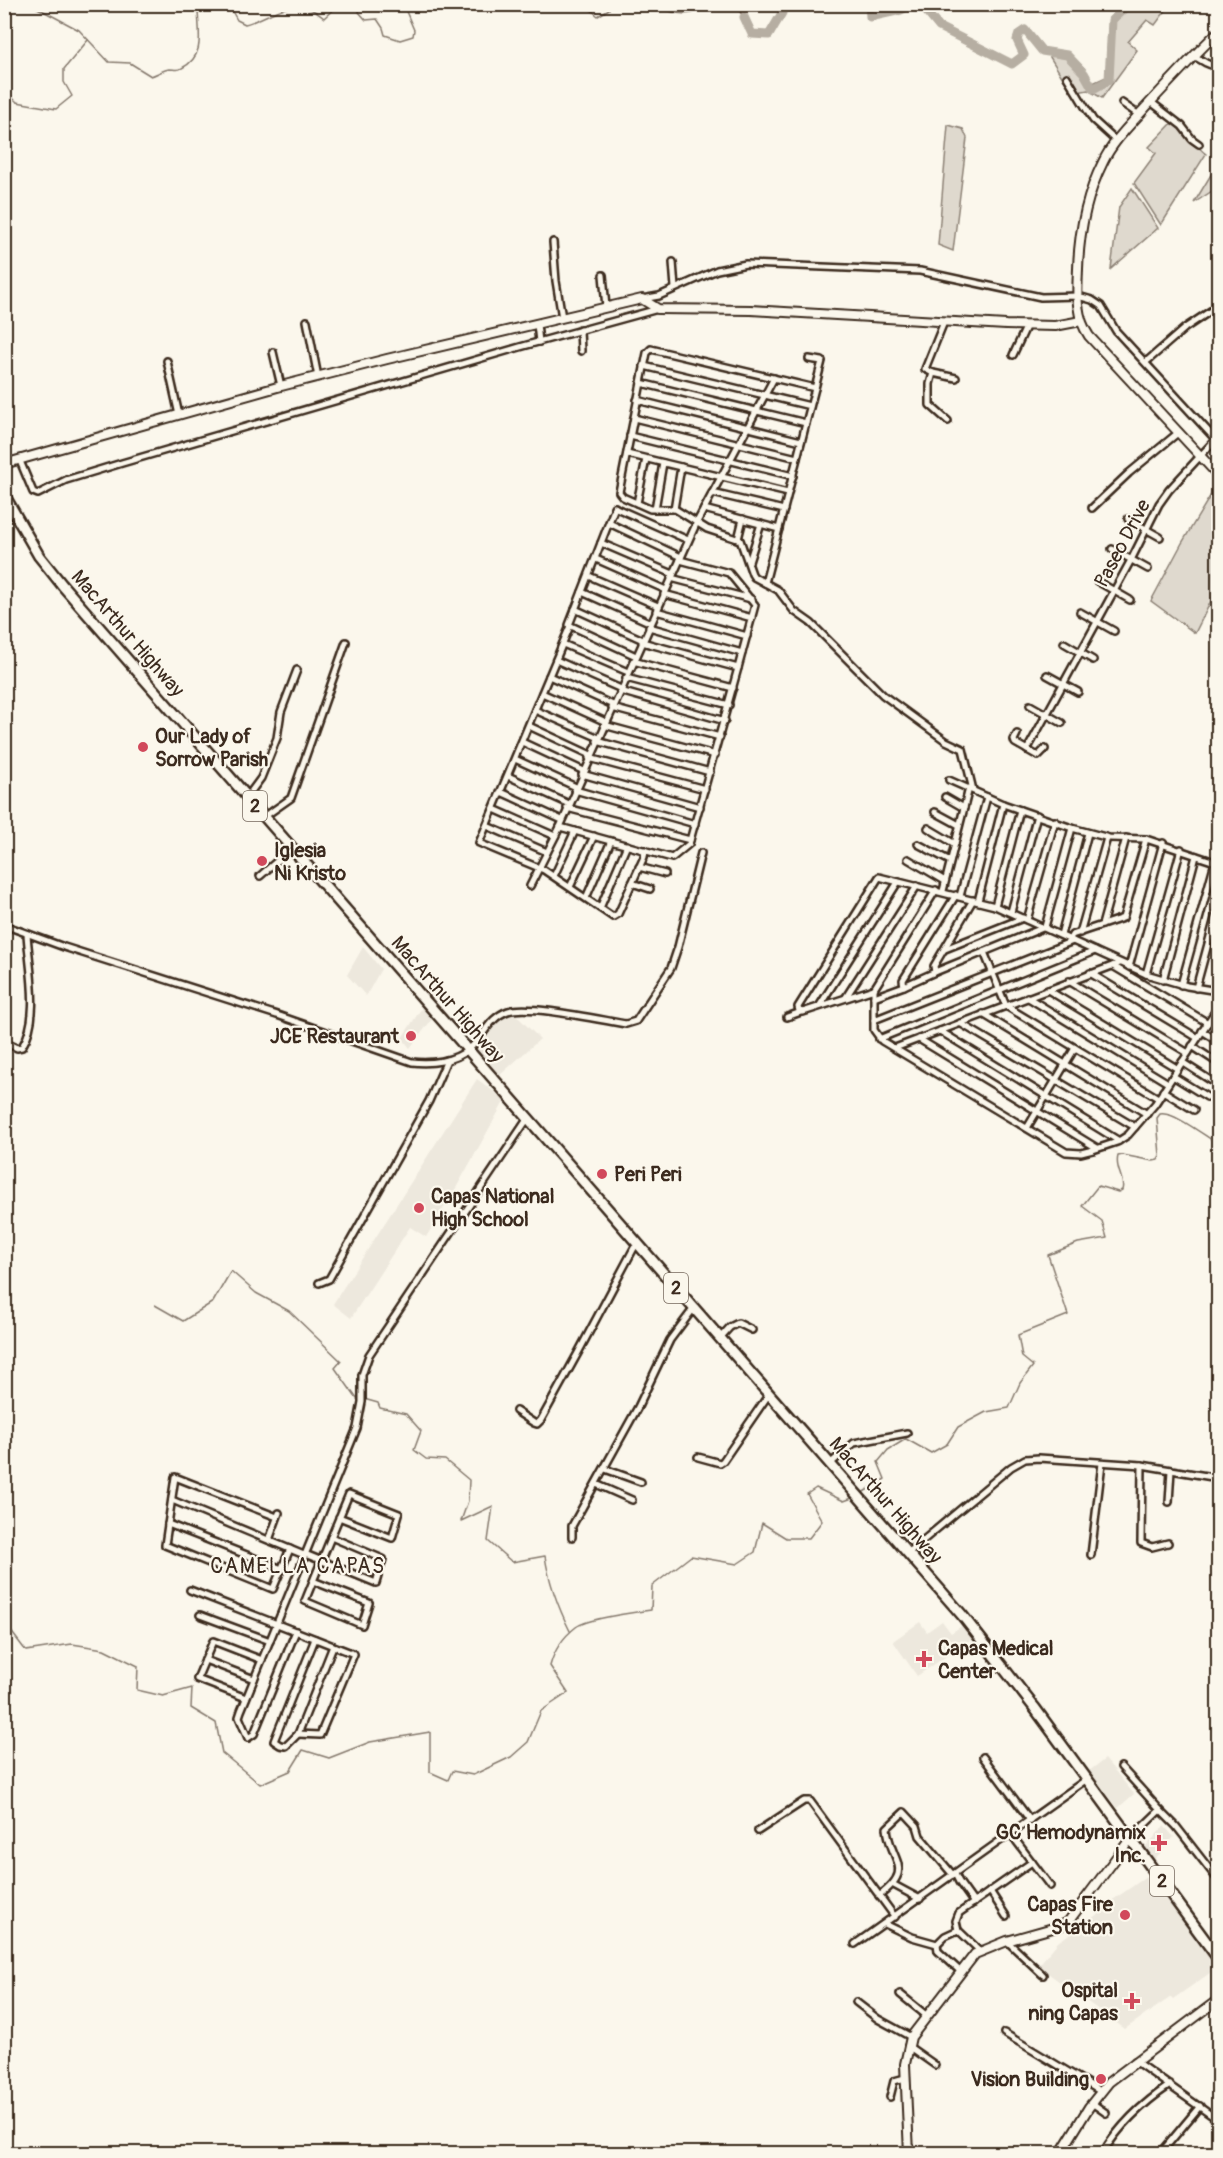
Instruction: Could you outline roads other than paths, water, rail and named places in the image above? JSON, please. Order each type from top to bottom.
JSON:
[{"type":"highway","name":"MacArthur Highway","points":[[4,495],[8,511],[63,586],[976,1633],[1131,1838],[1218,1958]]},
{"type":"highway","points":[[612,1215],[621,1233],[666,1286],[681,1294]]},
{"type":"street","points":[[1218,32],[1139,115],[1116,141],[1102,163],[1088,203],[1078,257],[1078,296],[1081,321],[1092,340],[1218,474]]},
{"type":"street","points":[[1194,56],[1218,68]]},
{"type":"street","points":[[1067,77],[1093,120],[1116,141]]},
{"type":"street","points":[[1151,102],[1182,126],[1199,144]]},
{"type":"street","points":[[1122,103],[1139,115]]},
{"type":"street","points":[[553,242],[562,318]]},
{"type":"street","points":[[673,262],[675,288]]},
{"type":"street","points":[[4,464],[281,386],[659,296],[734,264],[920,271],[1041,297],[1078,296],[1092,300],[1101,306],[1116,331],[1217,440]]},
{"type":"street","points":[[603,275],[606,307]]},
{"type":"street","points":[[642,299],[658,309]]},
{"type":"street","points":[[1146,362],[1185,328],[1218,306]]},
{"type":"street","points":[[20,461],[33,492],[38,494],[66,480],[122,463],[658,309],[751,310],[944,322],[1055,326],[1081,321]]},
{"type":"street","points":[[307,321],[318,377]]},
{"type":"street","points":[[944,322],[926,366],[927,371],[956,378]]},
{"type":"street","points":[[537,324],[539,342]]},
{"type":"street","points":[[1013,355],[1026,325]]},
{"type":"street","points":[[580,330],[581,351]]},
{"type":"street","points":[[815,388],[651,349],[647,352],[619,492],[623,497],[650,509],[674,509],[707,528],[738,539],[742,542],[752,574],[778,590],[794,611],[811,623],[883,696],[946,741],[963,749],[971,789],[945,881],[874,989],[874,1032],[879,1039],[1066,1152],[1081,1153],[1119,1141],[1148,1114],[1218,1006]]},
{"type":"street","points":[[273,352],[281,386]]},
{"type":"street","points":[[765,583],[822,361],[809,359]]},
{"type":"street","points":[[167,361],[179,415]]},
{"type":"street","points":[[644,366],[810,406]]},
{"type":"street","points":[[933,373],[930,388],[931,407],[948,422]]},
{"type":"street","points":[[530,886],[555,837],[688,540],[774,378]]},
{"type":"street","points":[[641,384],[806,423]]},
{"type":"street","points":[[637,400],[801,441]]},
{"type":"street","points":[[634,418],[797,458]]},
{"type":"street","points":[[1092,508],[1129,473],[1179,432]]},
{"type":"street","points":[[630,436],[793,476]]},
{"type":"street","name":"Paseo Drive","points":[[1027,750],[1165,495],[1217,440]]},
{"type":"street","points":[[627,454],[788,494]]},
{"type":"street","points":[[637,503],[646,459]]},
{"type":"street","points":[[655,509],[663,463]]},
{"type":"street","points":[[674,509],[681,467]]},
{"type":"street","points":[[712,493],[784,510]]},
{"type":"street","points":[[645,850],[616,916],[611,916],[554,876],[480,843],[563,644],[570,626],[568,625],[596,559],[614,506],[688,540]]},
{"type":"street","points":[[704,509],[779,529]]},
{"type":"street","points":[[738,539],[743,519]]},
{"type":"street","points":[[1128,519],[1160,537]]},
{"type":"street","points":[[501,792],[574,831],[672,858],[682,851],[690,840],[725,721],[755,605],[729,573],[680,558],[609,524]]},
{"type":"street","points":[[749,564],[761,524]]},
{"type":"street","points":[[601,543],[672,576],[751,599]]},
{"type":"street","points":[[1112,549],[1148,569]]},
{"type":"street","points":[[596,559],[665,592],[752,618]]},
{"type":"street","points":[[589,576],[657,609],[747,636]]},
{"type":"street","points":[[1097,581],[1130,600]]},
{"type":"street","points":[[582,592],[650,625],[742,653]]},
{"type":"street","points":[[575,609],[643,641],[738,668]]},
{"type":"street","points":[[1080,612],[1114,632]]},
{"type":"street","points":[[570,626],[634,659],[733,688]]},
{"type":"street","points":[[264,817],[291,798],[346,642]]},
{"type":"street","points":[[1064,643],[1093,660]]},
{"type":"street","points":[[563,644],[627,675],[729,705]]},
{"type":"street","points":[[556,660],[620,690],[725,721]]},
{"type":"street","points":[[247,797],[261,778],[277,738],[281,712],[297,670]]},
{"type":"street","points":[[1047,675],[1078,692]]},
{"type":"street","points":[[549,676],[613,707],[720,737]]},
{"type":"street","points":[[542,693],[605,723],[715,755]]},
{"type":"street","points":[[1030,705],[1062,723]]},
{"type":"street","points":[[535,710],[598,739],[710,772]]},
{"type":"street","points":[[529,726],[590,756],[705,789]]},
{"type":"street","points":[[1017,734],[1014,741],[1027,750],[1040,756],[1044,749]]},
{"type":"street","points":[[522,742],[583,772],[700,807]]},
{"type":"street","points":[[515,759],[575,789],[695,824]]},
{"type":"street","points":[[508,776],[568,806],[690,840]]},
{"type":"street","points":[[949,780],[1003,804],[1088,833],[1107,838],[1146,838],[1217,863],[1181,985]]},
{"type":"street","points":[[945,797],[964,808]]},
{"type":"street","points":[[904,986],[903,980],[958,896],[987,797]]},
{"type":"street","points":[[935,972],[934,966],[975,900],[1003,804]]},
{"type":"street","points":[[494,809],[555,837]]},
{"type":"street","points":[[995,906],[1020,810]]},
{"type":"street","points":[[935,812],[959,825]]},
{"type":"street","points":[[1011,912],[1037,815]]},
{"type":"street","points":[[1025,919],[1055,821]]},
{"type":"street","points":[[487,826],[547,852]]},
{"type":"street","points":[[928,828],[955,844]]},
{"type":"street","points":[[1045,927],[1072,828]]},
{"type":"street","points":[[554,876],[574,831]]},
{"type":"street","points":[[1061,935],[1088,833]]},
{"type":"street","points":[[570,887],[594,836]]},
{"type":"street","points":[[1080,933],[1107,838]]},
{"type":"street","points":[[1102,925],[1126,838]]},
{"type":"street","points":[[1072,940],[1072,935],[1123,918],[1146,838]]},
{"type":"street","points":[[586,898],[611,841]]},
{"type":"street","points":[[1129,967],[1163,843]]},
{"type":"street","points":[[918,844],[950,861]]},
{"type":"street","points":[[600,908],[627,845]]},
{"type":"street","points":[[260,876],[292,848]]},
{"type":"street","points":[[1146,974],[1180,849]]},
{"type":"street","points":[[4,925],[412,1062],[422,1063],[447,1060],[469,1050],[494,1018],[510,1010],[557,1013],[626,1024],[636,1021],[671,968],[684,926],[701,853]]},
{"type":"street","points":[[1163,980],[1196,856]]},
{"type":"street","points":[[909,859],[945,881]]},
{"type":"street","points":[[639,867],[665,874]]},
{"type":"street","points":[[871,875],[995,906],[1129,967],[1163,980],[1217,991],[1218,978]]},
{"type":"street","points":[[801,1012],[798,1009],[800,1004],[879,877]]},
{"type":"street","points":[[820,1006],[898,882]]},
{"type":"street","points":[[632,884],[650,889]]},
{"type":"street","points":[[846,997],[916,886]]},
{"type":"street","points":[[1196,988],[1218,907]]},
{"type":"street","points":[[944,950],[1025,919]]},
{"type":"street","points":[[874,997],[1045,927]]},
{"type":"street","points":[[4,1042],[17,1048],[22,1047],[31,1027],[27,934]]},
{"type":"street","points":[[874,1020],[1072,940]]},
{"type":"street","points":[[879,1039],[1095,951]]},
{"type":"street","points":[[984,952],[1006,1006],[1158,1098]]},
{"type":"street","points":[[895,1048],[1120,963]]},
{"type":"street","points":[[1113,966],[1208,1023]]},
{"type":"street","points":[[1090,973],[1198,1038]]},
{"type":"street","points":[[1069,981],[1188,1053]]},
{"type":"street","points":[[787,1017],[874,989]]},
{"type":"street","points":[[1048,990],[1178,1069]]},
{"type":"street","points":[[1027,998],[1168,1083]]},
{"type":"street","points":[[983,1014],[1148,1114]]},
{"type":"street","points":[[1212,1016],[1218,1020]]},
{"type":"street","points":[[960,1023],[1135,1127]]},
{"type":"street","points":[[940,1031],[1119,1141]]},
{"type":"street","points":[[1202,1031],[1218,1041]]},
{"type":"street","points":[[919,1039],[1097,1148]]},
{"type":"street","points":[[1192,1046],[1218,1063]]},
{"type":"street","points":[[1027,1128],[1075,1048]]},
{"type":"street","points":[[319,1284],[329,1278],[429,1101],[447,1060]]},
{"type":"street","points":[[1182,1062],[1218,1085]]},
{"type":"street","points":[[1173,1076],[1207,1097]]},
{"type":"street","points":[[1163,1091],[1194,1110]]},
{"type":"street","points":[[296,1631],[254,1734],[248,1738],[239,1717],[354,1436],[362,1402],[362,1375],[369,1355],[528,1118]]},
{"type":"street","points":[[516,1411],[534,1423],[537,1424],[541,1420],[634,1248]]},
{"type":"street","points":[[572,1537],[572,1526],[640,1402],[670,1340],[694,1308]]},
{"type":"street","points":[[720,1338],[738,1323],[752,1330]]},
{"type":"street","points":[[698,1457],[717,1462],[723,1461],[769,1394]]},
{"type":"street","points":[[830,1464],[854,1443],[907,1433]]},
{"type":"street","points":[[908,1553],[1011,1467],[1025,1459],[1040,1458],[1142,1466],[1218,1478]]},
{"type":"street","points":[[1091,1555],[1102,1463]]},
{"type":"street","points":[[1142,1466],[1141,1543],[1152,1547],[1168,1543]]},
{"type":"street","points":[[604,1469],[641,1482]]},
{"type":"street","points":[[1169,1502],[1171,1470]]},
{"type":"street","points":[[269,1540],[278,1515],[175,1477],[165,1545],[167,1547],[274,1588],[290,1549]]},
{"type":"street","points":[[596,1484],[632,1500]]},
{"type":"street","points":[[313,1581],[369,1603],[362,1625],[305,1601],[313,1581],[322,1560],[331,1537],[349,1494],[399,1514],[392,1539],[339,1518]]},
{"type":"street","points":[[172,1500],[376,1583],[383,1559],[331,1537]]},
{"type":"street","points":[[168,1524],[282,1569]]},
{"type":"street","points":[[190,1590],[354,1654],[320,1735],[298,1734]]},
{"type":"street","points":[[200,1615],[270,1641]]},
{"type":"street","points":[[315,1639],[274,1741],[280,1745],[286,1746],[298,1734],[333,1646]]},
{"type":"street","points":[[246,1698],[197,1678],[213,1641],[262,1660]]},
{"type":"street","points":[[205,1660],[254,1679]]},
{"type":"street","points":[[983,1758],[1030,1820]]},
{"type":"street","points":[[1121,1767],[1176,1826],[1218,1877]]},
{"type":"street","points":[[855,1944],[1087,1779]]},
{"type":"street","points":[[758,1832],[804,1802],[810,1801],[895,1917]]},
{"type":"street","points":[[909,2154],[905,2056],[911,2037],[972,1957],[980,1951],[1068,1922],[1131,1838],[1160,1810]]},
{"type":"street","points":[[879,1896],[894,1885],[899,1870],[887,1828],[904,1812],[917,1826],[920,1836],[954,1875],[974,1903]]},
{"type":"street","points":[[1011,1834],[1050,1886]]},
{"type":"street","points":[[980,1951],[958,1930],[957,1915],[1032,1862]]},
{"type":"street","points":[[894,1885],[920,1899]]},
{"type":"street","points":[[990,1891],[1006,1916]]},
{"type":"street","points":[[885,1924],[912,1937],[937,1944]]},
{"type":"street","points":[[937,1944],[945,1936],[958,1930]]},
{"type":"street","points":[[1007,1941],[1043,1975]]},
{"type":"street","points":[[937,1944],[939,1952],[961,1972]]},
{"type":"street","points":[[900,1994],[927,2016]]},
{"type":"street","points":[[1060,2154],[1100,2091],[1135,2061],[1218,2000]]},
{"type":"street","points":[[856,2002],[878,2019],[911,2037]]},
{"type":"street","points":[[1004,2033],[1100,2091]]},
{"type":"street","points":[[908,2046],[935,2065]]},
{"type":"street","points":[[1135,2061],[1218,2120]]},
{"type":"street","points":[[890,2097],[894,2081],[906,2078]]},
{"type":"street","points":[[1102,2154],[1118,2131],[1152,2097],[1170,2085]]},
{"type":"street","points":[[1092,2103],[1106,2113]]},
{"type":"street","points":[[1160,2154],[1200,2106]]},
{"type":"waterway","points":[[30,4],[79,30],[109,62],[130,63],[151,76],[169,69],[180,69],[190,63],[195,56],[199,40],[198,4]]},
{"type":"waterway","points":[[228,4],[237,20],[245,24],[284,8],[300,6],[324,18],[339,4]]},
{"type":"waterway","points":[[360,4],[359,12],[366,20],[377,19],[385,35],[400,40],[413,36],[414,30],[405,9],[408,4]]},
{"type":"waterway","points":[[584,4],[598,16],[609,9],[610,4]]},
{"type":"waterway","points":[[653,4],[684,14],[715,4]]},
{"type":"waterway","points":[[723,4],[737,8],[744,17]]},
{"type":"waterway","points":[[744,17],[752,34],[769,35],[782,13],[782,4]]},
{"type":"waterway","points":[[869,4],[870,17],[901,10],[913,4]]},
{"type":"waterway","points":[[920,4],[939,27],[1012,64],[1024,55],[1017,40],[1019,34],[1025,30],[1042,51],[1067,55],[1084,73],[1093,89],[1109,80],[1112,20],[1129,4]]},
{"type":"waterway","points":[[4,90],[17,102],[56,109],[72,96],[64,82],[64,69],[88,40]]},
{"type":"waterway","points":[[862,1493],[885,1479],[878,1462],[888,1450],[906,1439],[931,1453],[947,1444],[958,1427],[986,1412],[1009,1408],[1020,1383],[1033,1366],[1022,1357],[1018,1335],[1068,1315],[1048,1255],[1078,1243],[1107,1238],[1102,1221],[1082,1206],[1098,1186],[1118,1192],[1122,1190],[1118,1156],[1158,1160],[1160,1156],[1157,1118],[1160,1114],[1180,1119],[1215,1142],[1215,1153],[1218,1154]]},
{"type":"waterway","points":[[155,1305],[183,1321],[213,1302],[231,1271],[256,1293],[289,1311],[341,1361],[335,1368],[359,1399]]},
{"type":"waterway","points":[[364,1399],[378,1403],[380,1408],[406,1414],[421,1431],[414,1450],[426,1459],[445,1460],[469,1480],[468,1501],[461,1521],[493,1506],[488,1541],[512,1562],[545,1556],[554,1595],[570,1631]]},
{"type":"waterway","points":[[4,1627],[7,1626],[26,1651],[72,1644],[104,1649],[138,1666],[137,1690],[163,1696],[192,1688],[191,1708],[216,1723],[222,1753],[260,1784],[290,1771],[303,1750],[329,1758],[370,1742],[430,1732],[430,1772],[448,1780],[452,1771],[473,1775],[511,1757],[528,1742],[541,1711],[568,1693],[550,1666],[560,1645],[576,1627],[600,1619],[651,1610],[652,1586],[691,1556],[737,1564],[755,1552],[762,1523],[786,1538],[809,1538],[822,1521],[807,1494],[816,1488],[844,1501],[855,1497]]},
{"type":"place","name":"Our Lady of Sorrow Parish","points":[[143,747]]},
{"type":"place","name":"Iglesia Ni Kristo","points":[[262,861]]},
{"type":"place","name":"JCE Restaurant","points":[[411,1036]]},
{"type":"place","name":"Peri Peri","points":[[602,1174]]},
{"type":"place","name":"Capas National High School","points":[[419,1208]]},
{"type":"place","name":"Capas Medical Center","points":[[924,1659]]},
{"type":"place","name":"GC Hemodynamix Inc.","points":[[1159,1843]]},
{"type":"place","name":"Capas Fire Station","points":[[1125,1915]]},
{"type":"place","name":"Ospital ning Capas","points":[[1132,2001]]},
{"type":"place","name":"Vision Building","points":[[1101,2079]]},
{"type":"district","name":"CAMELLA CAPAS","points":[[298,1566]]}]
